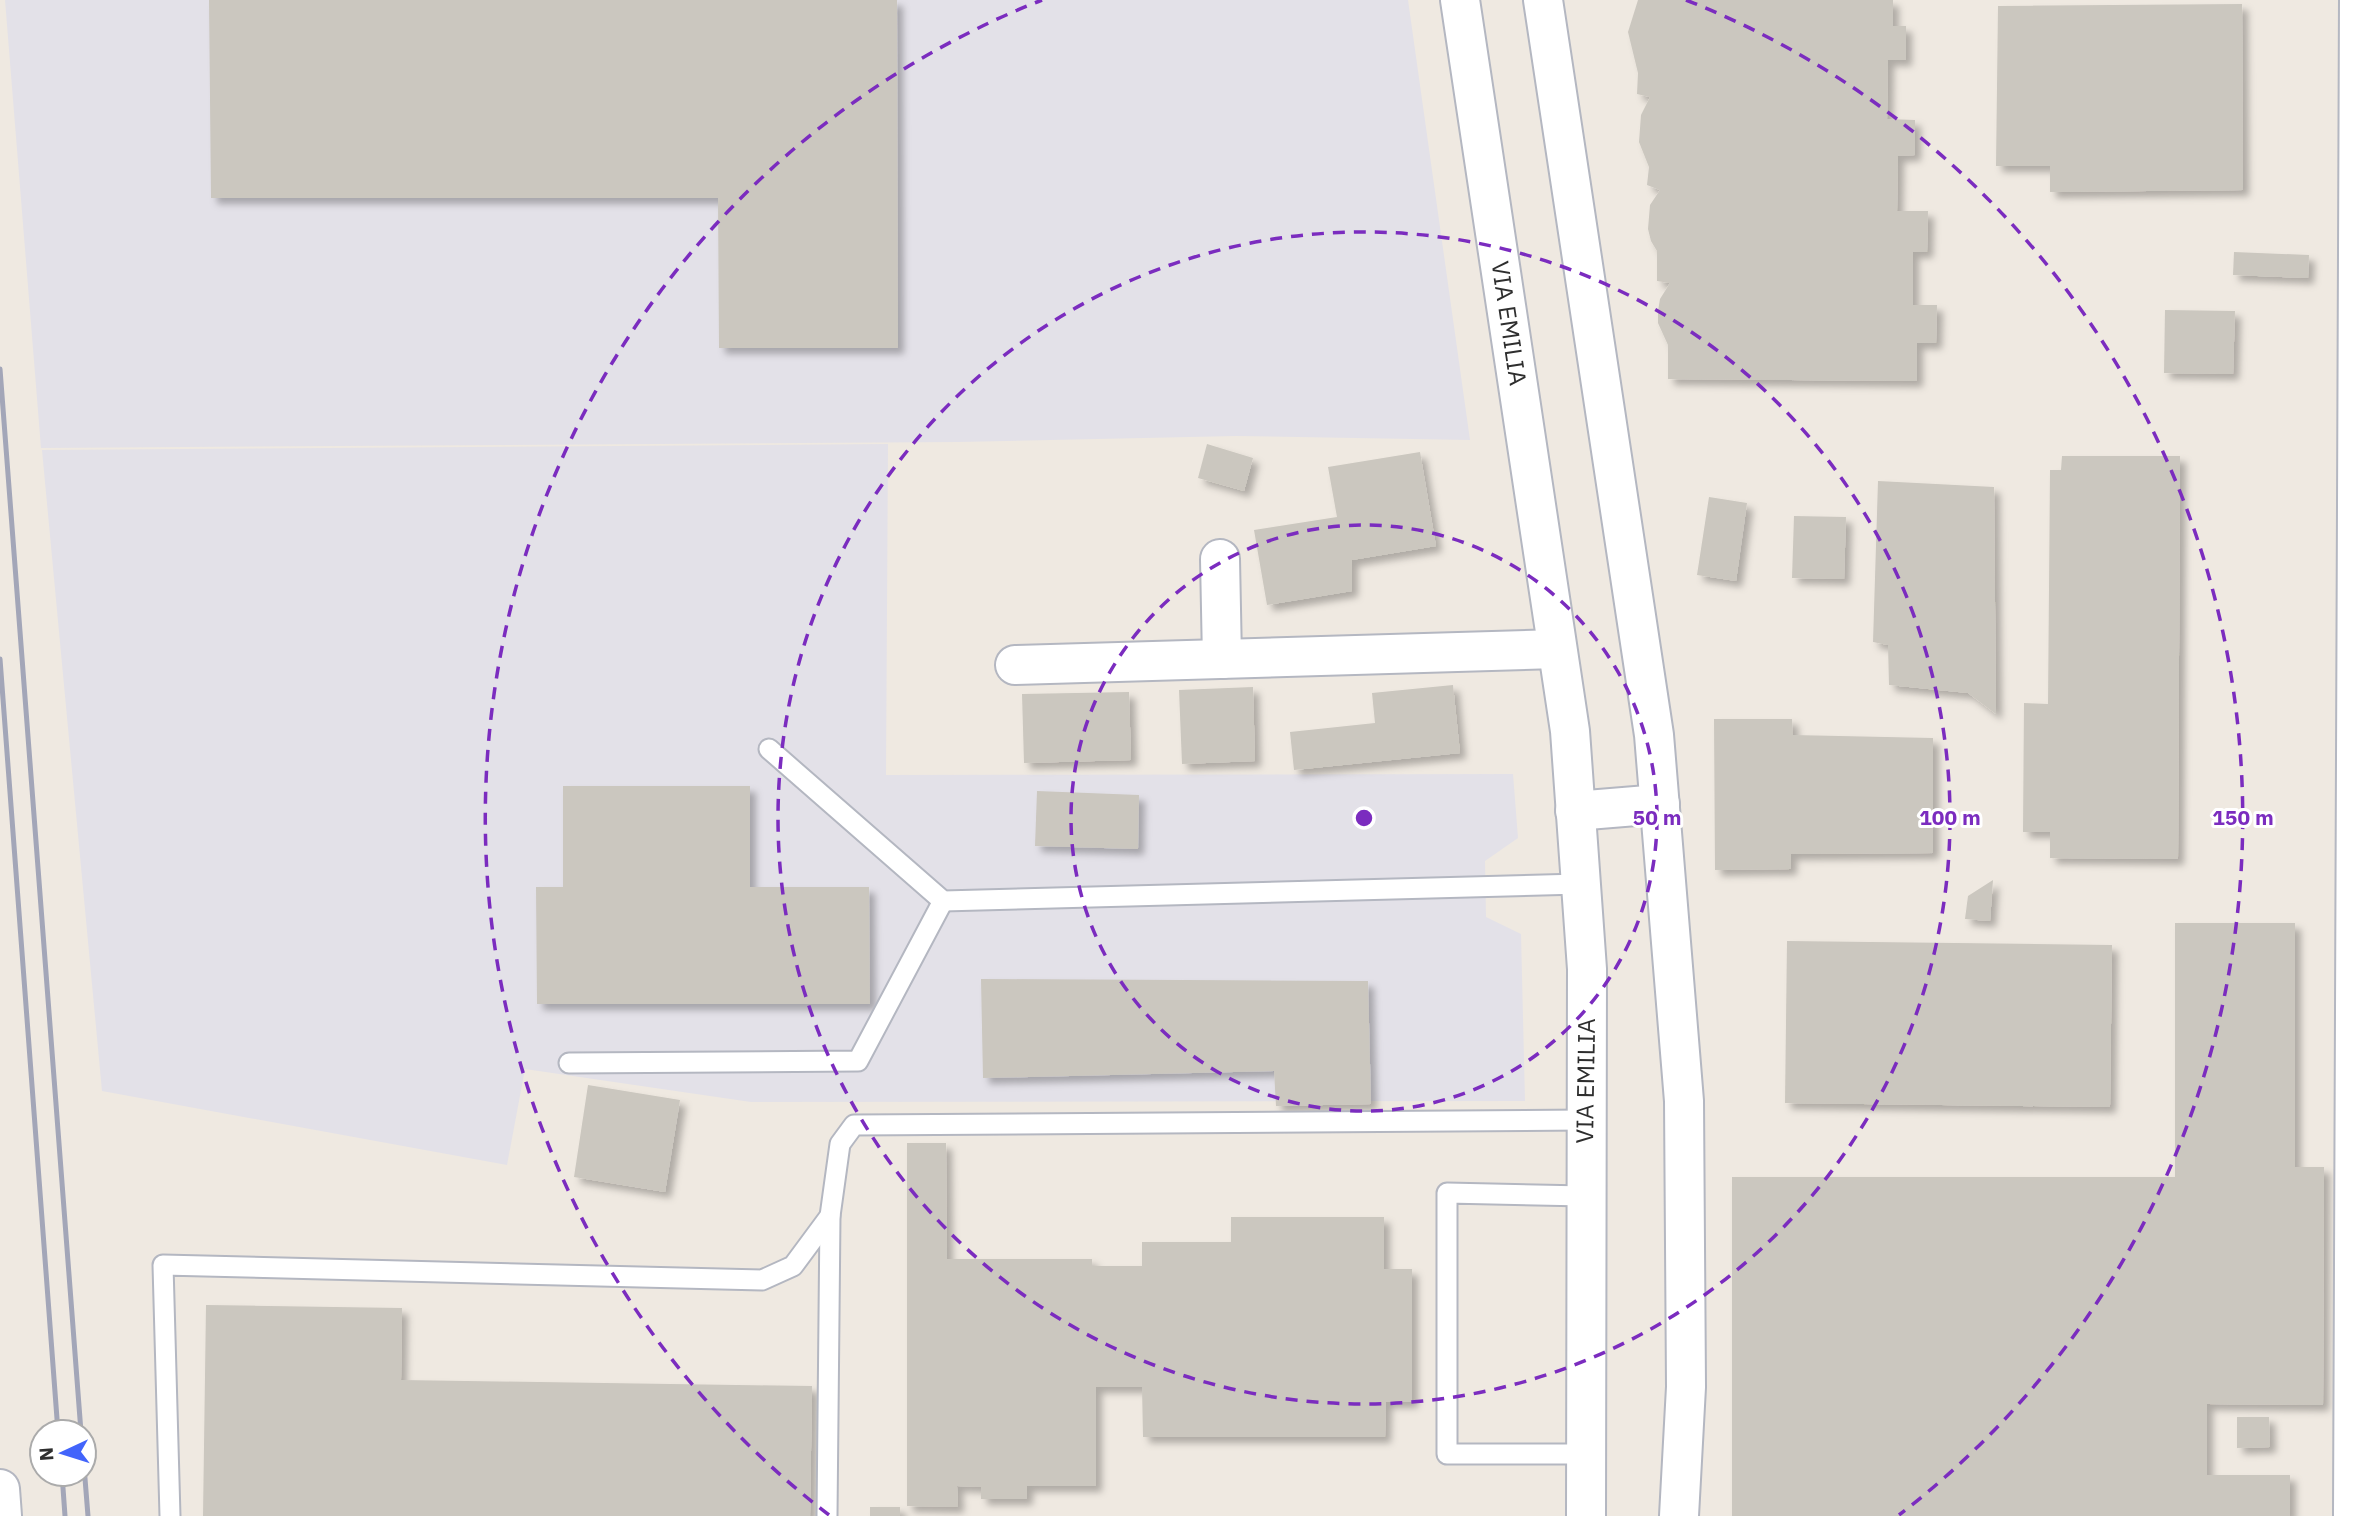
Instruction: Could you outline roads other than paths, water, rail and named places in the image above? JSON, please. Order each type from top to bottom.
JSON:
[{"type":"street","name":"VIA EMILIA","points":[[1460,0],[1570,731],[1587,969],[1586,1516]]},
{"type":"street","points":[[1543,0],[1654,736],[1684,1101],[1685,1387],[1679,1516]]},
{"type":"street","points":[[2353,1516],[2360,1390],[2359,0]]},
{"type":"street","points":[[1220,559],[1222,659]]},
{"type":"street","points":[[1015,665],[1556,649]]},
{"type":"street","points":[[1575,811],[1660,804]]},
{"type":"street","points":[[0,1489],[2,1516]]},
{"type":"lane","points":[[769,749],[943,901],[1580,884]]},
{"type":"lane","points":[[569,1063],[858,1061],[943,901]]},
{"type":"lane","points":[[827,1516],[830,1216],[839,1144],[854,1125],[1585,1120]]},
{"type":"lane","points":[[1585,1196],[1447,1193],[1447,1454],[1586,1454]]},
{"type":"lane","points":[[170,1516],[163,1265],[762,1280],[793,1266],[830,1216]]},
{"type":"railway","points":[[0,369],[80,1418]]},
{"type":"railway","points":[[0,659],[57,1418]]},
{"type":"railway","points":[[63,1488],[65,1516]]},
{"type":"railway","points":[[86,1488],[88,1516]]}]
